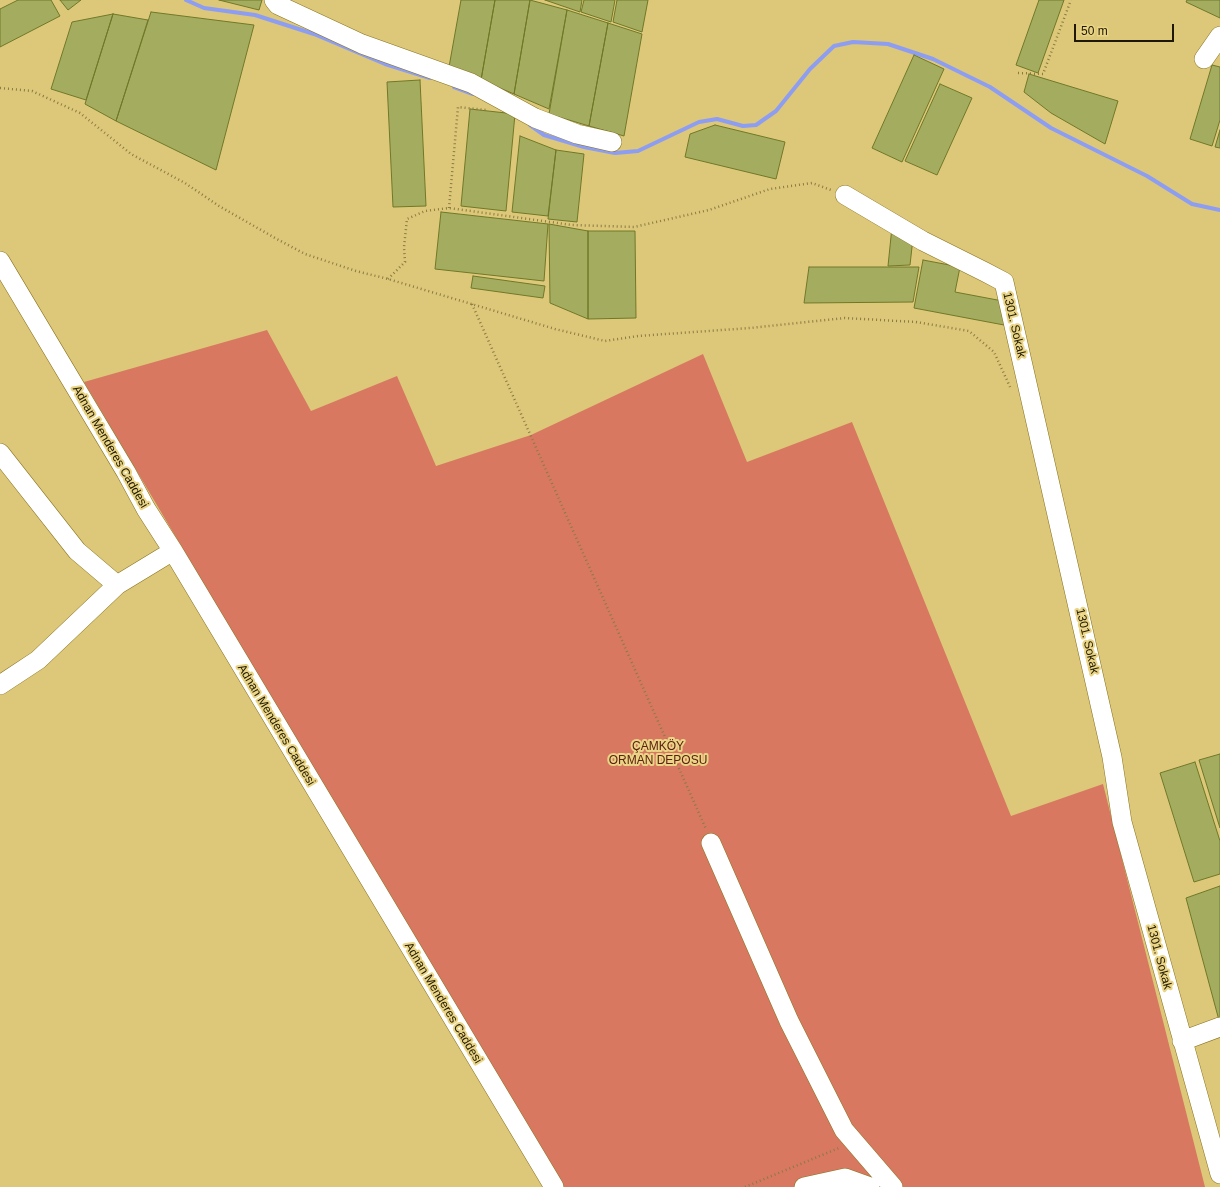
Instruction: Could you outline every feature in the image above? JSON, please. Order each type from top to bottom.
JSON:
[{"type":"street","points":[[274,0],[278,5],[362,44],[471,83],[535,118],[577,134],[612,142]]},
{"type":"street","points":[[1204,59],[1220,36]]},
{"type":"street","name":"1301. Sokak","points":[[845,195],[923,241],[1004,282],[1112,757],[1122,822],[1220,1174]]},
{"type":"street","name":"Adnan Menderes Caddesi","points":[[0,261],[126,472],[146,509],[554,1187]]},
{"type":"street","points":[[0,453],[77,551],[117,585]]},
{"type":"street","points":[[0,685],[38,660],[117,585],[173,552]]},
{"type":"street","points":[[711,843],[789,1020],[844,1130],[893,1187]]},
{"type":"street","points":[[1182,1041],[1220,1027]]},
{"type":"street","points":[[804,1187],[845,1178],[870,1187]]},
{"type":"path","points":[[1018,73],[1043,74],[1071,0]]},
{"type":"path","points":[[0,88],[32,91],[80,113],[131,154],[185,184],[219,206],[304,254],[356,271],[472,303],[555,329],[605,341],[638,336],[750,328],[845,318],[916,322],[969,331],[994,352],[1012,392]]},
{"type":"path","points":[[449,208],[458,107],[500,112],[503,100]]},
{"type":"path","points":[[388,279],[405,262],[404,247],[407,219],[425,212],[449,208],[572,224],[634,227],[709,210],[770,189],[812,183],[845,195]]},
{"type":"path","points":[[472,303],[711,843]]},
{"type":"path","points":[[745,1187],[854,1142]]},
{"type":"green space","name":"ÇAMKÖY ORMAN DEPOSU","points":[[267,330],[311,411],[397,376],[436,466],[531,435],[703,354],[747,462],[852,422],[1011,816],[1103,784],[1205,1187],[561,1187],[84,382]]},
{"type":"building","points":[[18,0],[51,0],[60,16],[0,47],[0,9]]},
{"type":"building","points":[[60,0],[81,0],[68,10]]},
{"type":"building","points":[[219,0],[262,0],[259,10]]},
{"type":"building","points":[[461,0],[495,0],[481,80],[449,67]]},
{"type":"building","points":[[495,0],[530,0],[514,94],[481,80]]},
{"type":"building","points":[[530,0],[567,10],[549,109],[514,94]]},
{"type":"building","points":[[545,0],[582,0],[580,12]]},
{"type":"building","points":[[584,0],[615,0],[611,22],[581,12]]},
{"type":"building","points":[[617,0],[648,0],[642,32],[613,22]]},
{"type":"building","points":[[1039,0],[1064,0],[1038,73],[1016,65]]},
{"type":"building","points":[[1187,0],[1220,0],[1220,18],[1186,2]]},
{"type":"building","points":[[567,10],[608,23],[589,126],[549,114]]},
{"type":"building","points":[[151,12],[254,25],[216,170],[116,121]]},
{"type":"building","points":[[113,14],[86,100],[51,89],[72,22]]},
{"type":"building","points":[[113,14],[148,20],[116,121],[85,104]]},
{"type":"building","points":[[608,23],[642,34],[624,136],[589,126]]},
{"type":"building","points":[[914,55],[944,69],[902,162],[872,148]]},
{"type":"building","points":[[1212,65],[1220,67],[1220,120],[1212,146],[1190,139]]},
{"type":"building","points":[[1029,74],[1118,101],[1105,144],[1051,113],[1024,92]]},
{"type":"building","points":[[420,80],[426,206],[393,207],[387,82]]},
{"type":"building","points":[[940,84],[972,98],[937,175],[905,161]]},
{"type":"building","points":[[470,109],[515,114],[506,211],[461,206]]},
{"type":"building","points":[[715,125],[785,142],[776,179],[685,157],[690,134]]},
{"type":"building","points":[[1220,130],[1220,148],[1215,147]]},
{"type":"building","points":[[520,136],[556,150],[548,216],[512,212]]},
{"type":"building","points":[[556,150],[584,154],[577,222],[548,219]]},
{"type":"building","points":[[441,212],[548,224],[544,281],[435,269]]},
{"type":"building","points":[[549,224],[588,231],[588,319],[550,303]]},
{"type":"building","points":[[892,227],[913,238],[910,265],[888,266]]},
{"type":"building","points":[[588,231],[635,231],[636,318],[588,319]]},
{"type":"building","points":[[923,260],[960,267],[955,292],[1008,302],[1004,325],[914,308]]},
{"type":"building","points":[[809,267],[919,267],[913,302],[804,303]]},
{"type":"building","points":[[473,276],[545,286],[543,298],[471,288]]},
{"type":"building","points":[[1220,754],[1220,828],[1199,760]]},
{"type":"building","points":[[1195,762],[1220,841],[1220,874],[1194,882],[1160,773]]},
{"type":"building","points":[[1220,886],[1220,1024],[1186,898]]},
{"type":"waterway","points":[[186,0],[204,8],[255,15],[314,34],[385,64],[430,78]]},
{"type":"waterway","points":[[530,125],[544,135],[584,147],[615,153],[638,151],[699,122],[717,119],[743,126],[756,125],[776,111],[810,69],[834,46],[853,42],[888,44],[933,59],[990,87],[1051,128],[1147,176],[1192,204],[1220,210]]},
{"type":"waterway","points":[[454,87],[473,94]]}]
